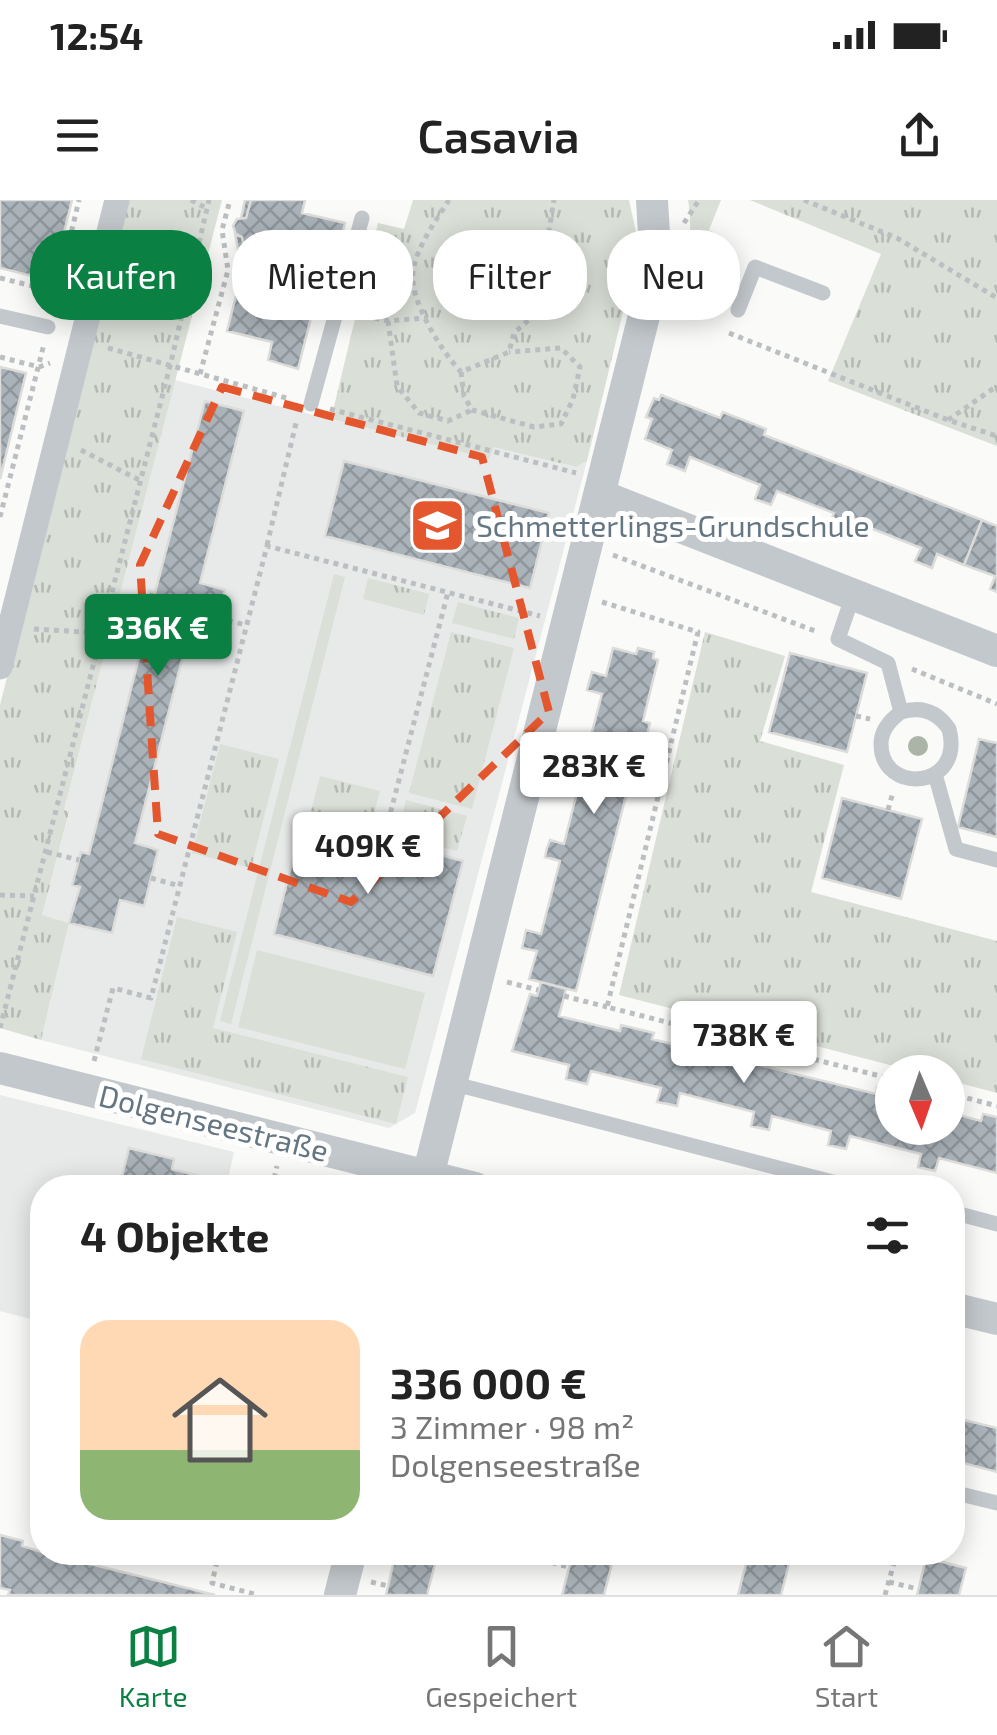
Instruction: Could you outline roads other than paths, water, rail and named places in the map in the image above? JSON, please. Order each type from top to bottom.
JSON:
[{"type":"street","points":[[0,667],[117,200]]},
{"type":"street","points":[[428,1175],[656,268],[652,200]]},
{"type":"street","points":[[601,488],[852,596],[997,651]]},
{"type":"street","name":"Dolgenseestraße","points":[[0,1068],[424,1175]]},
{"type":"street","points":[[965,1311],[997,1319]]},
{"type":"street","points":[[340,1595],[348,1565]]},
{"type":"lane","points":[[311,404],[362,218]]},
{"type":"lane","points":[[740,305],[755,267],[822,293]]},
{"type":"lane","points":[[0,316],[48,327]]},
{"type":"lane","points":[[852,596],[838,639],[888,663],[901,712]]},
{"type":"lane","points":[[929,711],[948,728],[952,750],[935,774],[908,778],[899,775],[886,761],[882,737],[888,724],[901,712],[929,711]]},
{"type":"lane","points":[[935,774],[956,849],[997,860]]},
{"type":"lane","points":[[452,1083],[806,1175]]},
{"type":"lane","points":[[965,1215],[997,1224]]},
{"type":"lane","points":[[965,1495],[997,1503]]},
{"type":"place","name":"Schmetterlings-Grundschule","points":[[437,525]]}]
